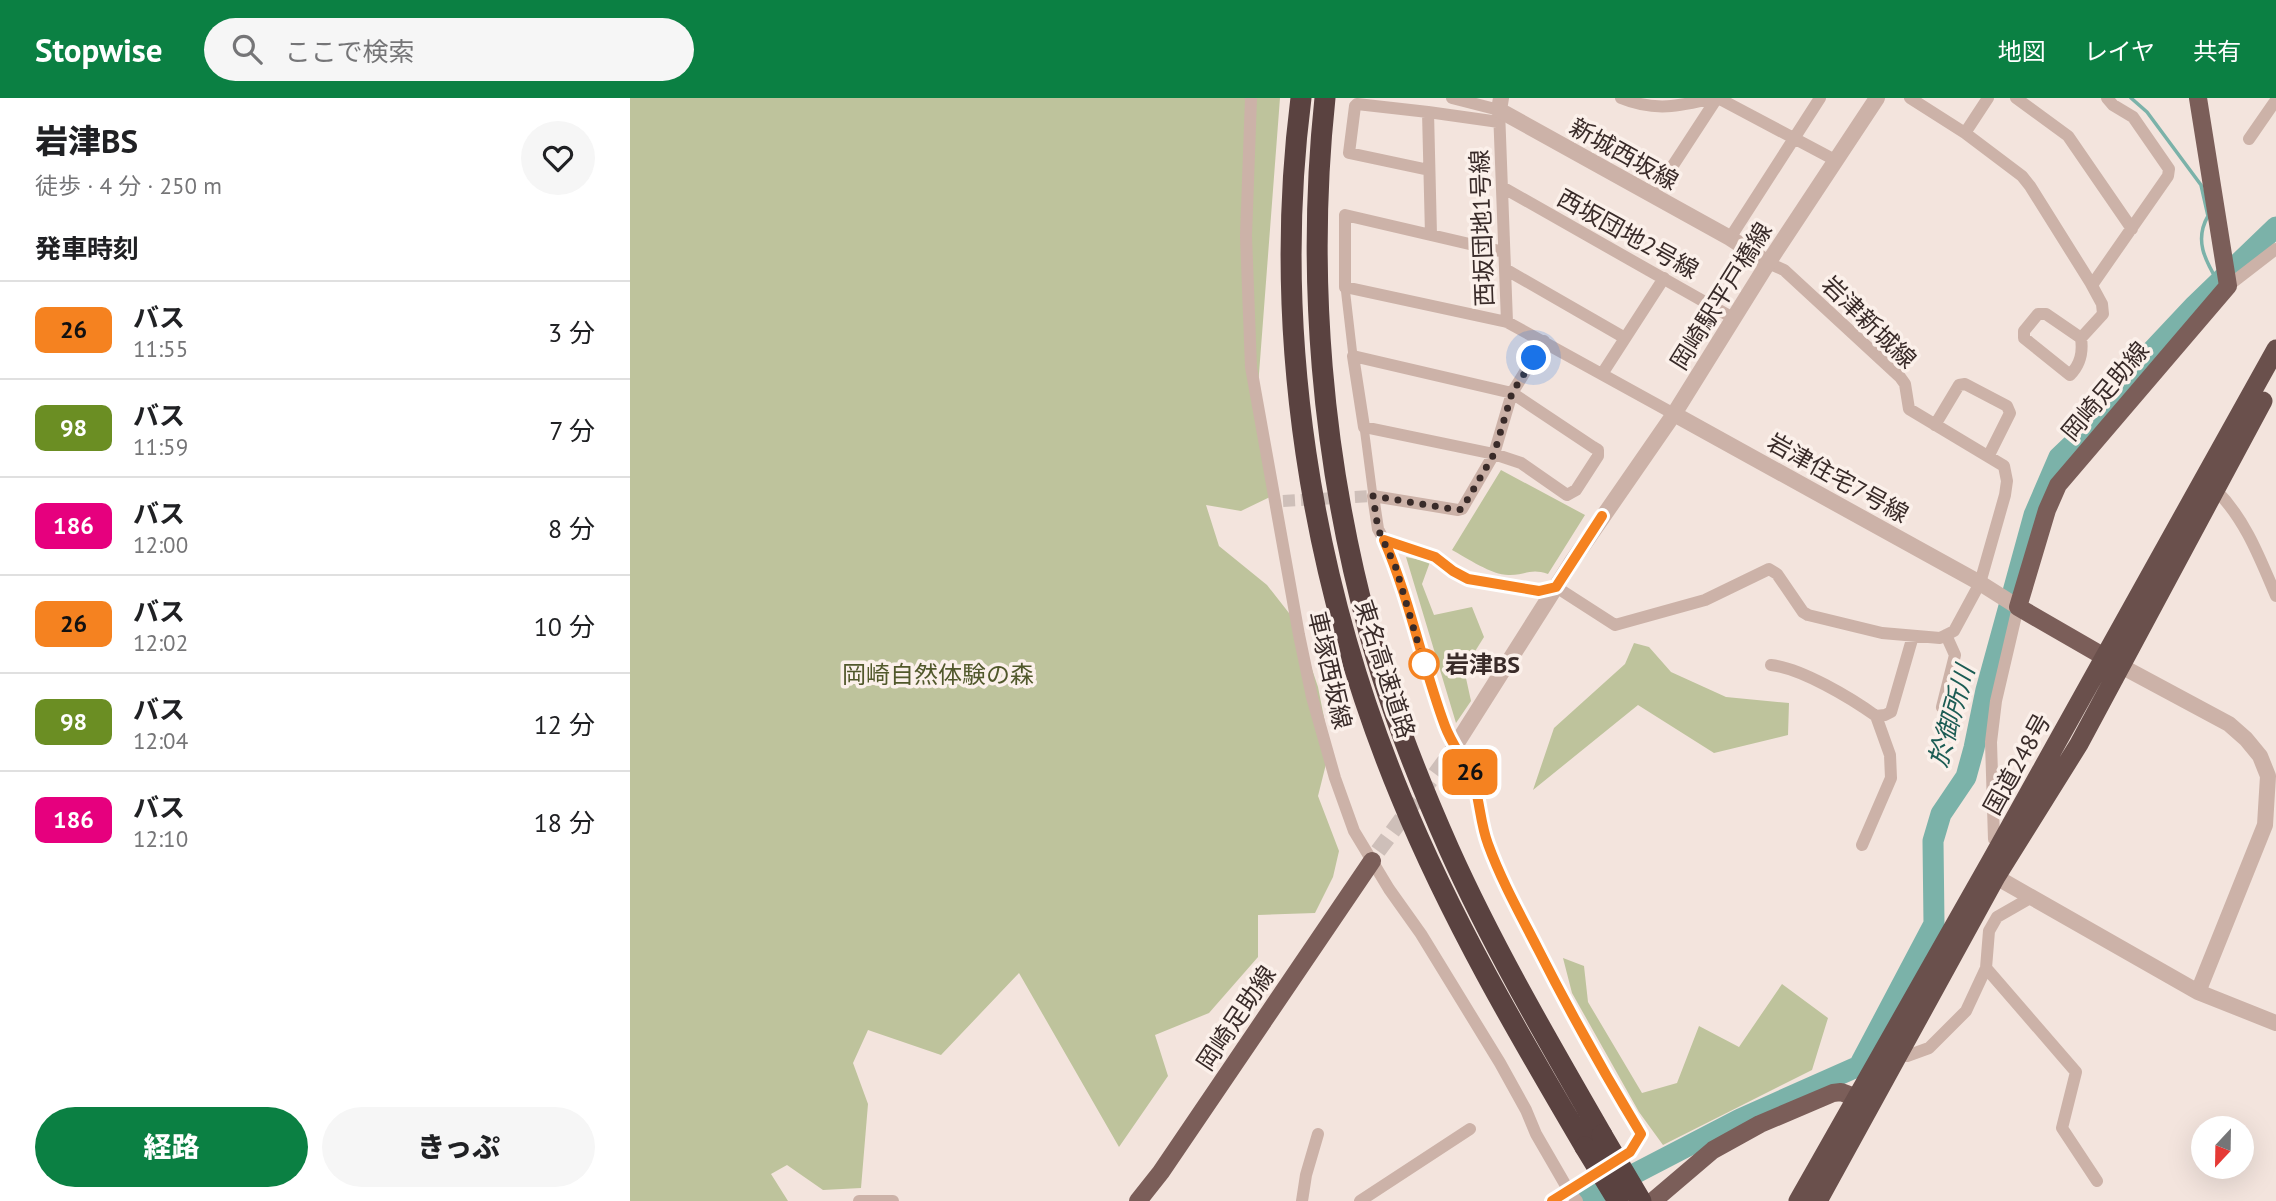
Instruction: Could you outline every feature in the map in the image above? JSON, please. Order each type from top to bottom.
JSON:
[{"type":"highway","name":"東名高速道路","points":[[1301,98],[1292,235],[1299,396],[1317,521],[1329,577],[1372,721],[1430,863],[1513,1025],[1593,1141],[1655,1199]]},
{"type":"highway","name":"東名高速道路","points":[[1325,98],[1317,225],[1317,288],[1326,396],[1343,520],[1369,634],[1418,772],[1453,858],[1480,916],[1532,1013],[1593,1141],[1618,1201]]},
{"type":"highway","name":"国道248号","points":[[1798,1201],[1863,1100],[2079,744],[2113,662],[2276,349]]},
{"type":"highway","name":"国道248号","points":[[1818,1201],[1863,1100],[1986,871],[2113,662],[2276,376]]},
{"type":"main road","points":[[2198,98],[2227,277]]},
{"type":"main road","name":"岡崎足助線","points":[[2018,607],[2058,485],[2227,277]]},
{"type":"main road","points":[[2018,607],[2113,662]]},
{"type":"main road","name":"岡崎足助線","points":[[1138,1201],[1211,1099],[1375,856]]},
{"type":"main road","points":[[1655,1199],[1713,1150],[1760,1124],[1833,1093],[1863,1100]]},
{"type":"street","name":"車塚西坂線","points":[[1251,98],[1247,236],[1251,367],[1279,501],[1312,696],[1335,778],[1354,831],[1375,856],[1389,889],[1421,934],[1500,1063],[1536,1134],[1574,1197]]},
{"type":"street","name":"新城西坂線","points":[[1452,98],[1500,110],[1730,238],[1768,263]]},
{"type":"street","points":[[1621,98],[1638,105],[1664,108],[1717,98],[1835,160]]},
{"type":"street","points":[[1653,197],[1717,98]]},
{"type":"street","points":[[1730,238],[1821,98]]},
{"type":"street","name":"岡崎駅平戸橋線","points":[[1556,587],[1674,414],[1768,263],[1877,98]]},
{"type":"street","points":[[1910,98],[1965,133],[2022,176],[2092,285],[2168,176],[2169,169],[2133,117],[2113,100]]},
{"type":"street","points":[[1965,133],[1988,98]]},
{"type":"street","points":[[2016,98],[2068,136],[2132,229]]},
{"type":"street","points":[[2249,138],[2276,100]]},
{"type":"street","points":[[1429,170],[1349,153],[1355,106],[1357,104],[1428,112],[1500,110]]},
{"type":"street","name":"西坂団地1号線","points":[[1500,110],[1507,322],[1674,414]]},
{"type":"street","points":[[1428,112],[1431,236]]},
{"type":"street","name":"西坂団地2号線","points":[[1502,187],[1733,318]]},
{"type":"street","points":[[1504,252],[1345,215],[1345,287],[1378,529],[1396,568],[1452,751],[1468,765],[1476,787],[1486,840],[1503,882],[1573,1017],[1641,1134],[1630,1152],[1574,1197],[1552,1201]]},
{"type":"street","points":[[2227,277],[2276,249]]},
{"type":"street","name":"岩津新城線","points":[[1768,263],[1784,270],[1900,377],[1905,384],[1909,409],[2004,466],[2006,495],[1980,583],[1954,631],[1946,635]]},
{"type":"street","points":[[1505,269],[1625,338]]},
{"type":"street","points":[[1602,374],[1664,278]]},
{"type":"street","points":[[2081,338],[2103,314],[2102,304],[2089,280]]},
{"type":"street","points":[[1345,287],[1507,322]]},
{"type":"street","points":[[2038,314],[2046,314],[2081,338],[2083,350],[2070,375],[2024,338],[2024,331],[2038,314]]},
{"type":"street","points":[[1373,496],[1462,509],[1494,454],[1512,393],[1544,341]]},
{"type":"street","points":[[1353,356],[1512,393],[1598,450],[1598,456],[1576,490],[1567,495],[1521,463],[1494,454],[1364,427]]},
{"type":"street","points":[[1935,425],[1959,385],[1965,384],[2007,406],[2010,413],[1989,455]]},
{"type":"street","name":"岩津住宅7号線","points":[[1674,414],[1980,583],[2018,607]]},
{"type":"street","points":[[2214,489],[2231,505],[2250,535],[2276,596]]},
{"type":"street","points":[[1384,540],[1435,557],[1468,579],[1539,591],[1556,587],[1615,625],[1705,600],[1769,569],[1777,574],[1803,612],[1808,615],[1882,633],[1940,638],[1946,635],[1955,655],[1942,707],[1951,711]]},
{"type":"street","points":[[1452,751],[1556,587]]},
{"type":"street","points":[[1994,839],[1991,742],[1996,701],[2018,607]]},
{"type":"street","points":[[1770,665],[1800,674],[1857,703],[1876,716],[1885,716],[1891,712],[1913,636]]},
{"type":"street","points":[[2113,662],[2229,724],[2246,739],[2272,774],[2265,825],[2198,992]]},
{"type":"street","points":[[1862,845],[1891,778],[1890,755],[1876,716]]},
{"type":"street","points":[[1996,877],[2198,992],[2276,1023]]},
{"type":"street","points":[[1907,1056],[1929,1048],[1966,1011],[1986,968],[1989,931],[1997,917],[2032,897]]},
{"type":"street","points":[[1986,968],[2076,1072],[2062,1128],[2097,1181]]},
{"type":"street","points":[[1360,1201],[1470,1129]]},
{"type":"street","points":[[1302,1201],[1306,1175],[1318,1134]]},
{"type":"street","points":[[859,1201],[893,1201]]},
{"type":"green space","name":"岡崎自然体験の森","points":[[630,98],[1280,98],[1257,400],[1276,494],[1241,511],[1206,505],[1219,546],[1267,585],[1296,622],[1318,687],[1330,748],[1318,796],[1339,851],[1333,877],[1315,913],[1258,915],[1258,957],[1209,1013],[1155,1035],[1168,1076],[1119,1147],[1019,973],[941,1055],[868,1030],[853,1063],[868,1104],[861,1188],[823,1190],[787,1165],[771,1174],[788,1201],[630,1201]]},
{"type":"green space","points":[[1501,470],[1585,515],[1548,574],[1529,572],[1503,575],[1452,550]]},
{"type":"green space","points":[[1406,557],[1430,562],[1422,584],[1434,615],[1472,607],[1484,637],[1464,669],[1471,701],[1456,723]]},
{"type":"green space","points":[[1634,643],[1649,647],[1671,672],[1726,697],[1789,703],[1788,735],[1714,753],[1638,705],[1533,790],[1554,728],[1625,664]]},
{"type":"green space","points":[[1563,958],[1584,966],[1588,1002],[1642,1093],[1677,1083],[1699,1026],[1739,1047],[1782,984],[1828,1018],[1812,1070],[1663,1145],[1639,1112],[1572,993]]},
{"type":"waterway","points":[[2131,98],[2147,112],[2201,185],[2208,216],[2202,233],[2203,250],[2218,282]]},
{"type":"waterway","name":"於御所川","points":[[1582,1201],[1740,1119],[1859,1066],[1934,924],[1933,841],[1941,814],[1966,777],[1986,690],[2034,515],[2059,457],[2080,437],[2148,355],[2195,305],[2276,227]]},
{"type":"tunnel","points":[[1283,501],[1373,496]]},
{"type":"tunnel","points":[[1378,851],[1450,754]]},
{"type":"bus line","name":"26","points":[[1552,1201],[1630,1152],[1641,1134],[1573,1017],[1503,882],[1486,840],[1476,787],[1468,765],[1455,747],[1446,727],[1396,568],[1384,540],[1435,557],[1468,579],[1539,591],[1556,587],[1602,516]]},
{"type":"place","name":"岩津BS","points":[[1424,664]]},
{"type":"route","points":[[1424,664],[1396,568],[1378,529],[1373,496],[1462,509],[1494,454],[1512,393],[1534,358]]}]
